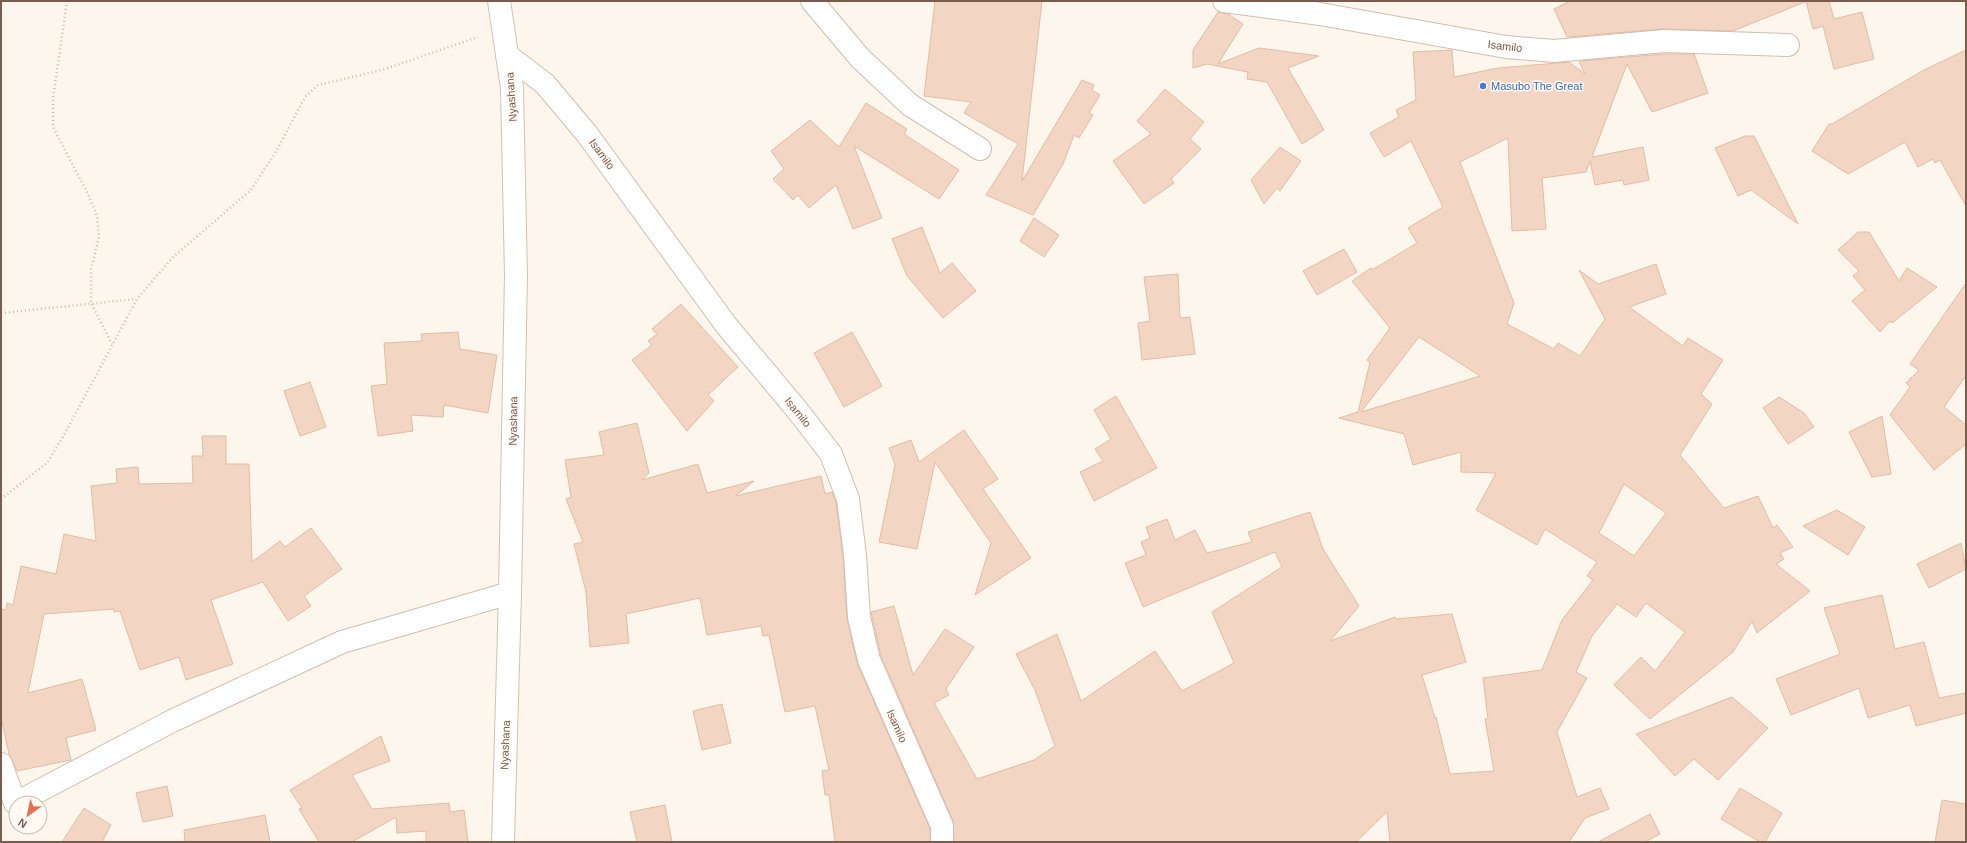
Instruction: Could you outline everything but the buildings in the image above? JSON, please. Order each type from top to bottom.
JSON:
[{"type":"street","name":"Nyashana","points":[[499,1],[512,88],[516,275],[510,593],[503,842]]},
{"type":"street","points":[[812,1],[860,58],[910,105],[980,149]]},
{"type":"street","name":"Isamilo","points":[[1224,1],[1320,14],[1506,47],[1554,51],[1664,41],[1788,45]]},
{"type":"street","name":"Isamilo","points":[[507,54],[545,84],[587,134],[726,325],[798,411],[831,454],[848,499],[855,555],[859,617],[869,660],[942,826],[942,842]]},
{"type":"street","points":[[31,795],[172,721],[342,642],[510,593]]},
{"type":"street","points":[[1,764],[13,795]]},
{"type":"path","points":[[67,1],[53,98],[53,127],[88,194],[97,216],[99,237],[91,269],[91,303],[112,344]]},
{"type":"path","points":[[1,499],[47,463],[63,437],[137,299],[173,257],[251,190],[277,150],[305,97],[318,85],[382,70],[503,28]]},
{"type":"path","points":[[1,313],[137,299]]},
{"type":"place","name":"Masubo The Great","points":[[1483,86]]}]
